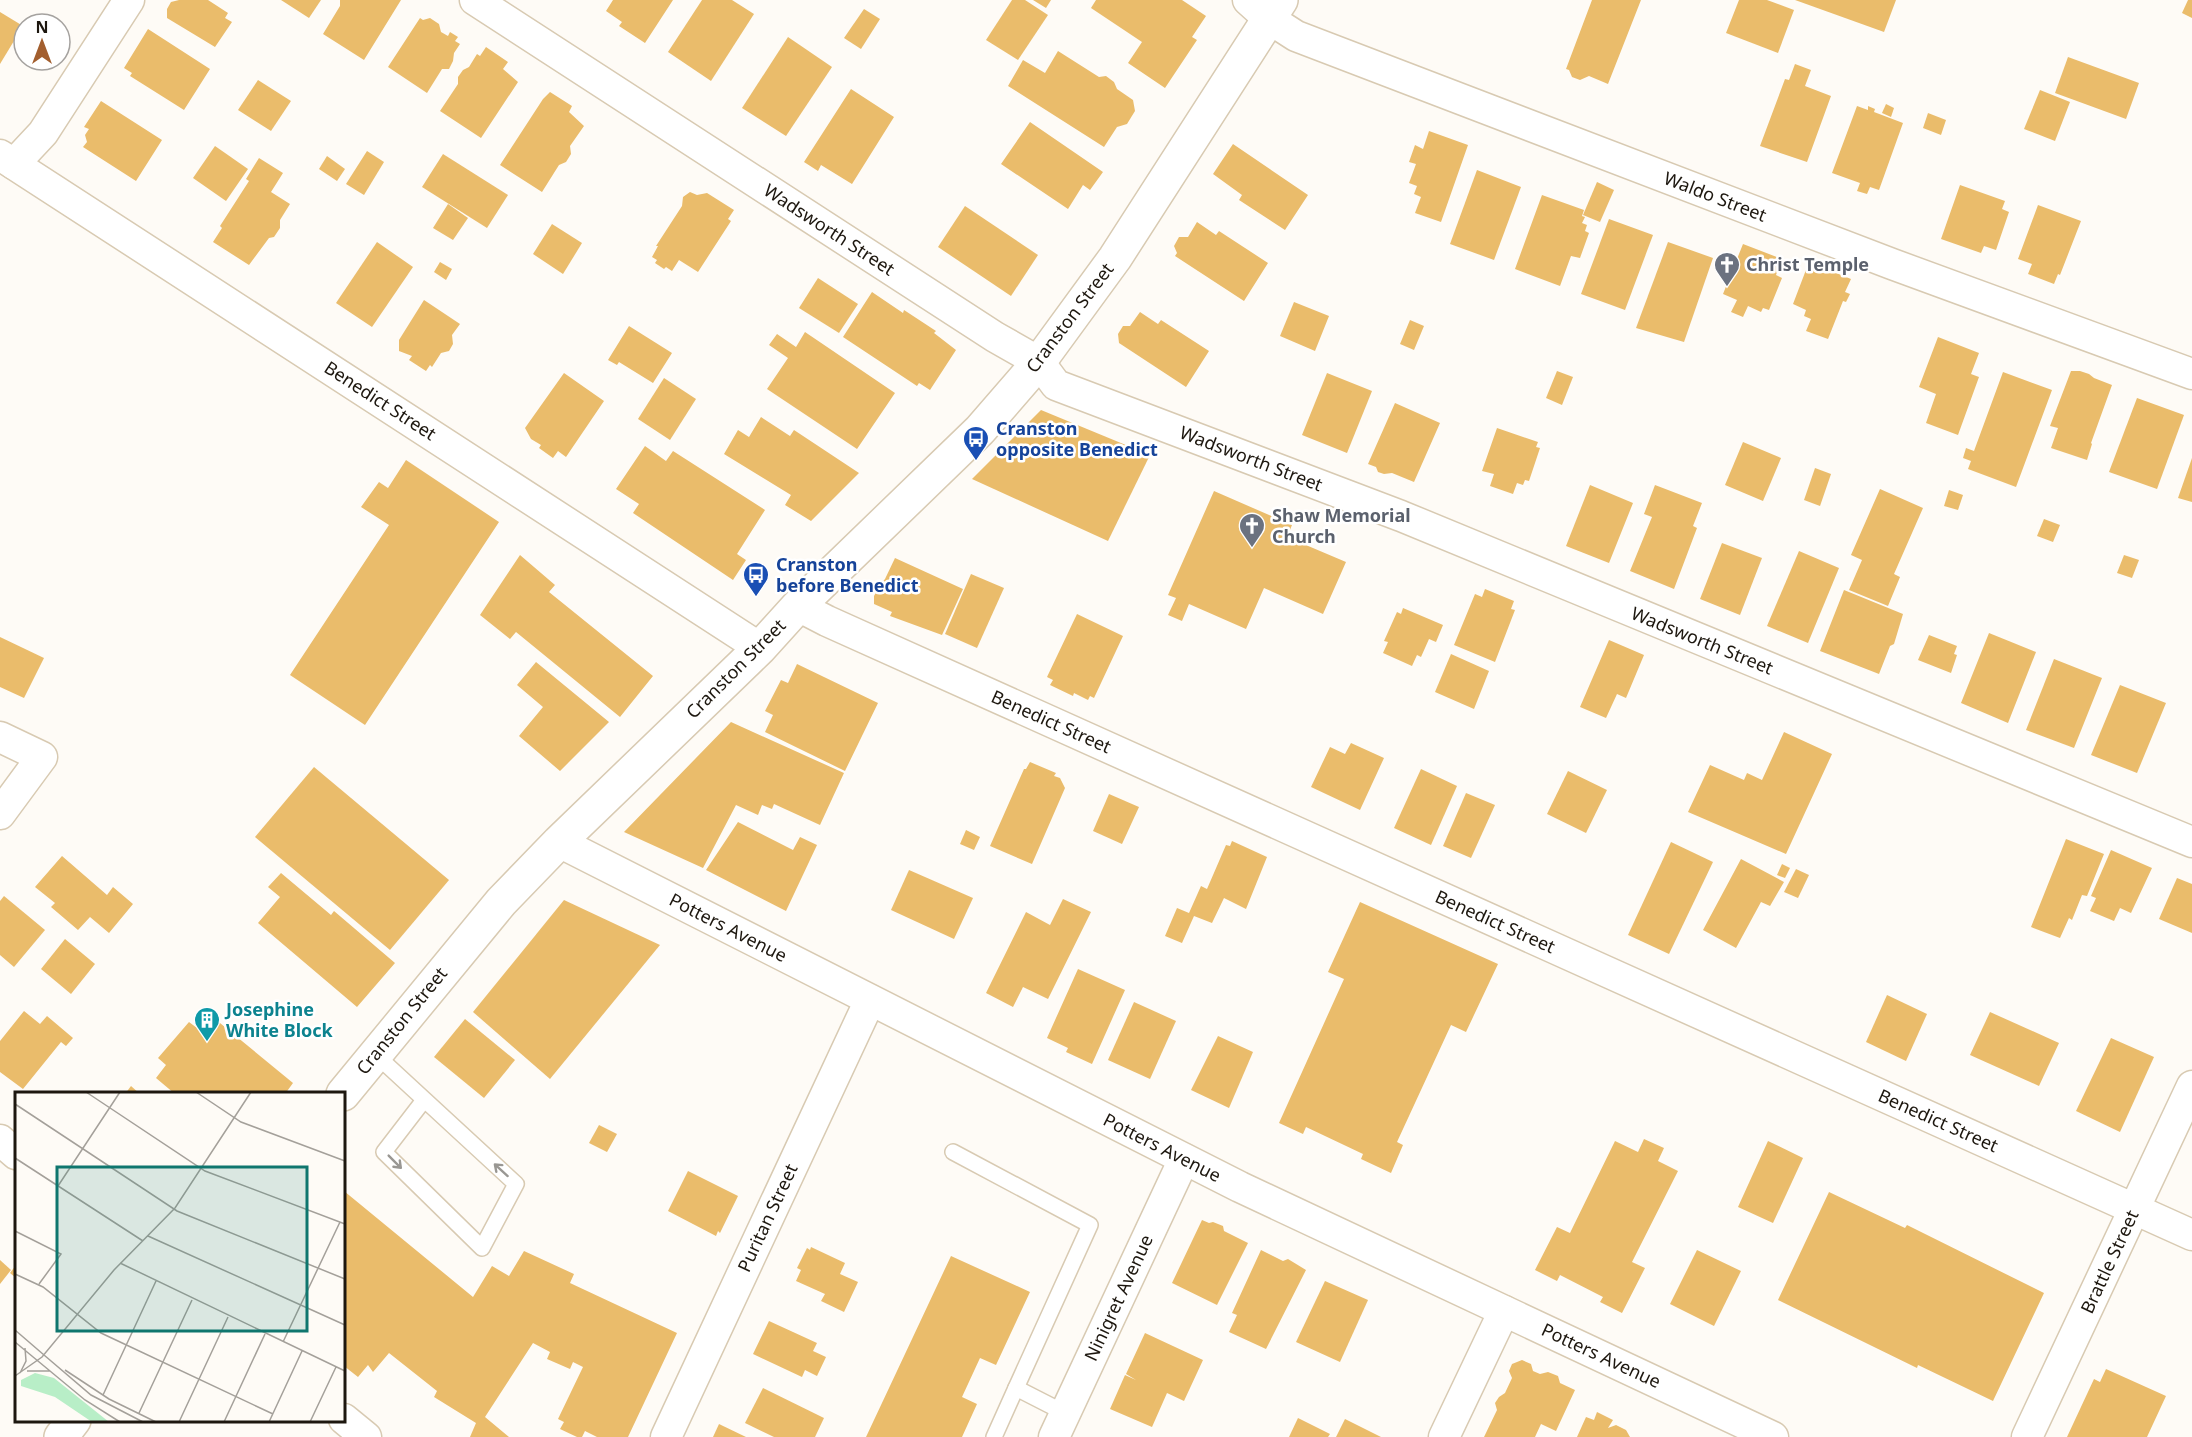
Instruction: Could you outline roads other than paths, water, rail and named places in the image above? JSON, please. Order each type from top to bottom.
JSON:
[{"type":"main road","name":"Cranston Street","points":[[345,1092],[501,902],[559,842],[760,648],[798,606],[980,430],[1039,362],[1115,258],[1266,6]]},
{"type":"main road","points":[[61,1437],[72,1422]]},
{"type":"street","points":[[7,160],[43,133],[129,0]]},
{"type":"street","name":"Wadsworth Street","points":[[475,0],[995,337],[1039,362],[1056,385],[1401,516],[2192,842]]},
{"type":"street","name":"Waldo Street","points":[[1266,6],[1296,36],[1892,264],[2192,374]]},
{"type":"street","name":"Benedict Street","points":[[7,160],[760,648]]},
{"type":"street","name":"Benedict Street","points":[[798,606],[2192,1235]]},
{"type":"street","points":[[0,736],[42,757],[0,814]]},
{"type":"street","name":"Potters Avenue","points":[[559,842],[1184,1159],[1773,1437]]},
{"type":"street","name":"Puritan Street","points":[[666,1437],[870,1000]]},
{"type":"street","name":"Brattle Street","points":[[2027,1437],[2192,1086]]},
{"type":"street","points":[[0,1140],[15,1153]]},
{"type":"street","name":"Ninigret Avenue","points":[[1060,1425],[1184,1159]]},
{"type":"street","points":[[1444,1437],[1504,1311]]},
{"type":"street","points":[[345,1420],[366,1437]]},
{"type":"lane","points":[[375,1054],[516,1184],[482,1248],[384,1152],[424,1100]]},
{"type":"lane","points":[[953,1152],[1090,1225],[994,1437]]},
{"type":"lane","points":[[1016,1388],[1060,1425]]},
{"type":"place","name":"Christ Temple","points":[[1727,288]]},
{"type":"place","name":"Cranston opposite Benedict","points":[[976,462]]},
{"type":"place","name":"Shaw Memorial Church","points":[[1252,549]]},
{"type":"place","name":"Cranston before Benedict","points":[[756,598]]},
{"type":"place","name":"Josephine White Block","points":[[207,1043]]}]
